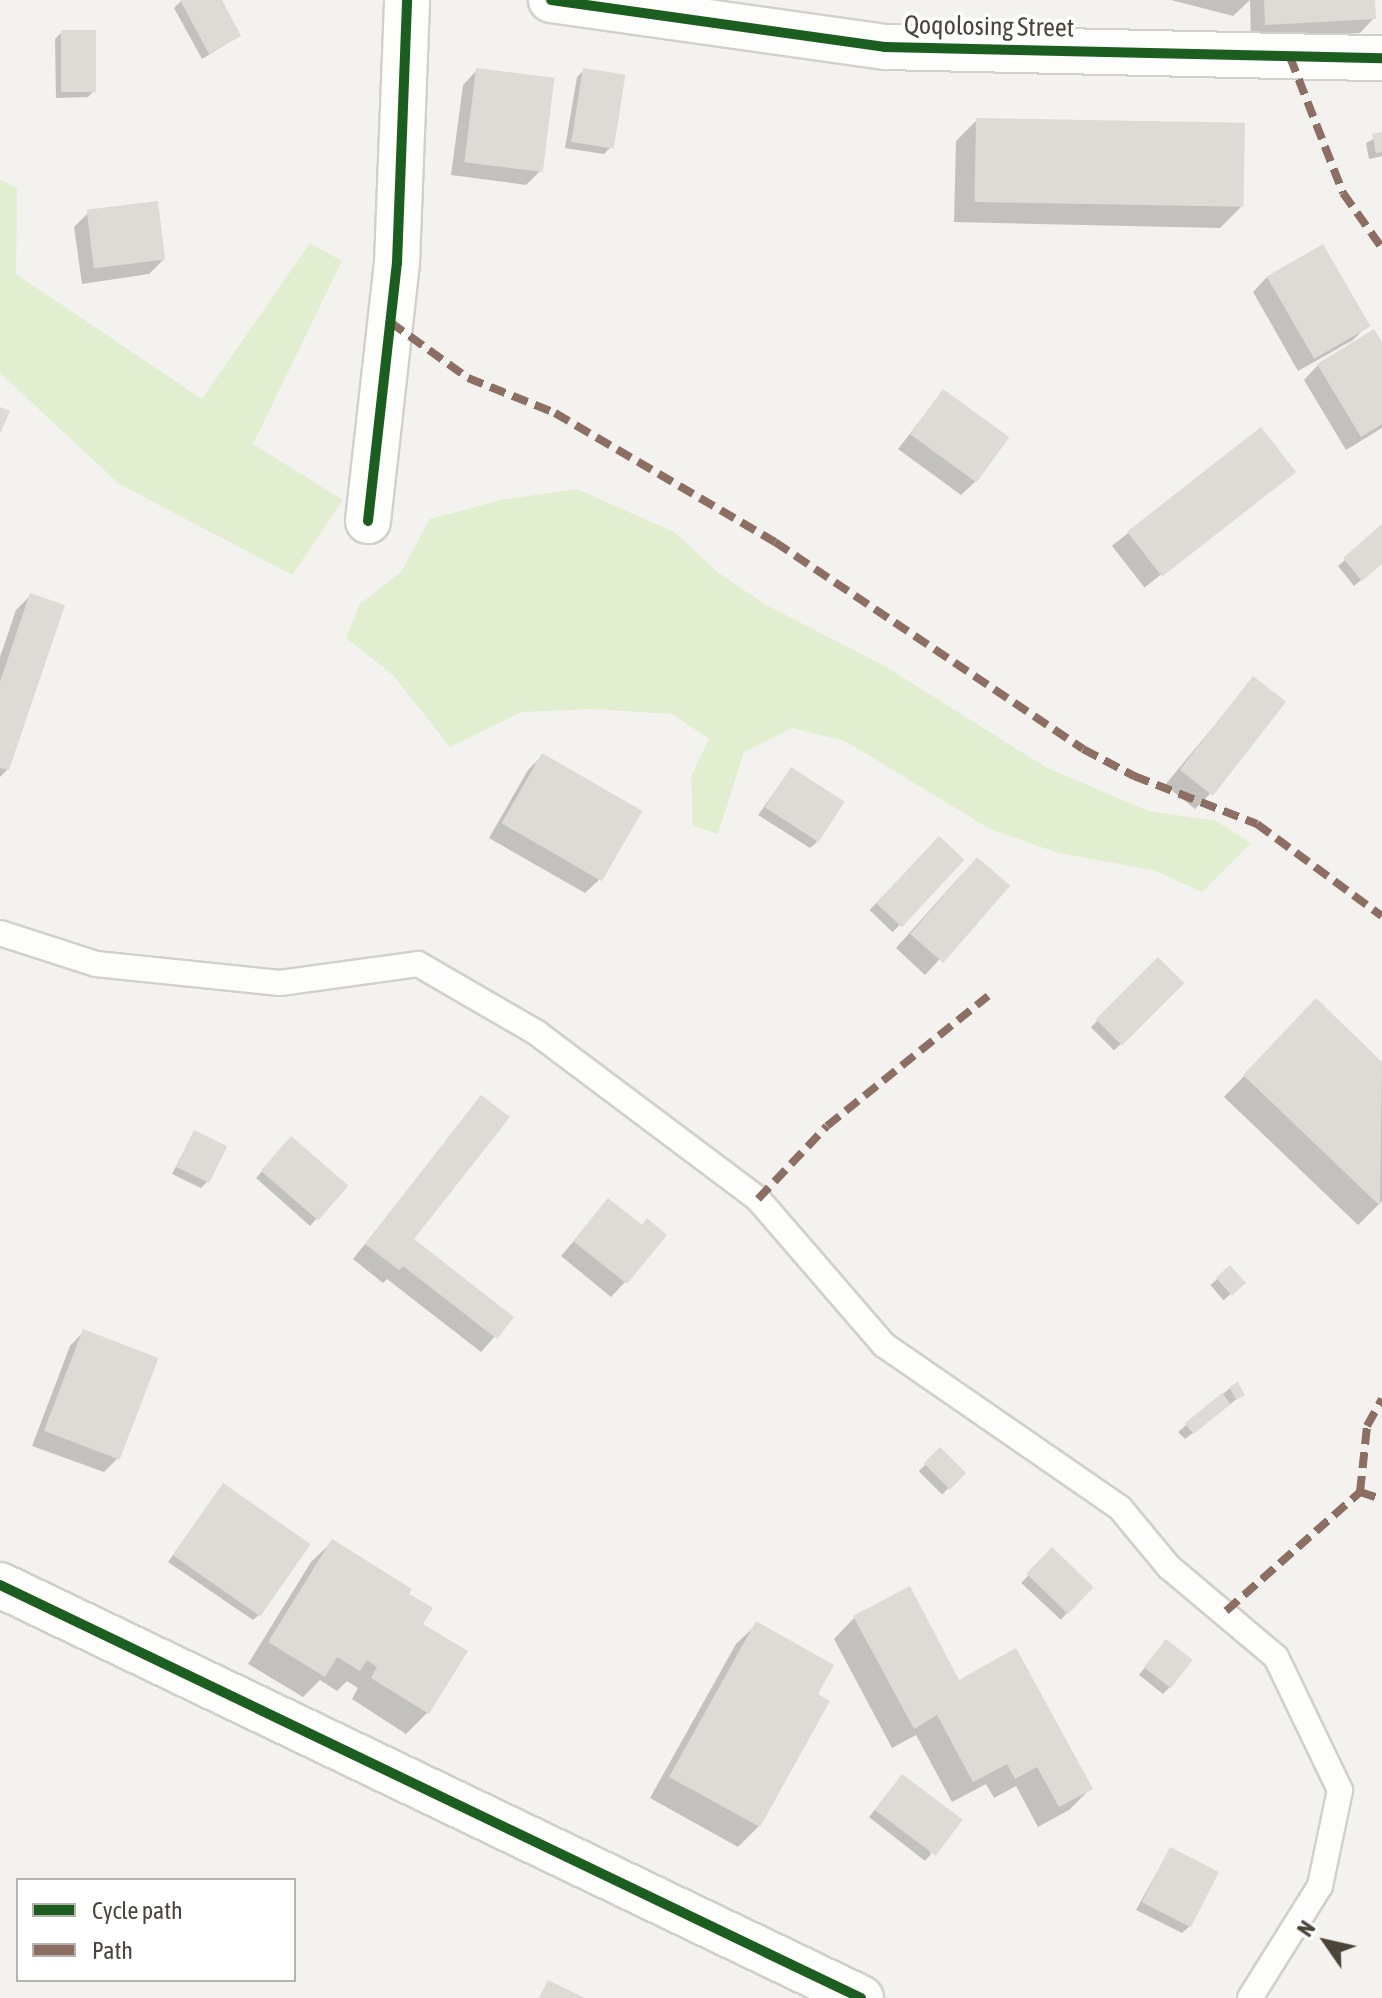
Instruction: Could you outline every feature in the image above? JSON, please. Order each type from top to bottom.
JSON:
[{"type":"street","points":[[368,521],[397,263],[407,0]]},
{"type":"street","name":"Qoqolosing Street","points":[[551,0],[885,47],[1382,58]]},
{"type":"street","points":[[0,1585],[861,1998]]},
{"type":"lane","points":[[0,933],[96,964],[280,983],[418,964],[593,1072],[758,1199],[884,1345],[1120,1508],[1169,1567],[1276,1657],[1340,1790],[1320,1886],[1250,1998]]},
{"type":"green space","points":[[0,179],[17,188],[16,274],[202,399],[310,243],[342,261],[253,444],[343,500],[292,575],[119,484],[0,373]]},
{"type":"green space","points":[[577,489],[676,533],[717,572],[766,605],[883,665],[1047,768],[1149,811],[1216,821],[1251,843],[1202,892],[1153,870],[1058,853],[990,829],[845,741],[792,728],[744,752],[718,834],[693,826],[691,776],[709,739],[672,714],[594,709],[522,712],[450,747],[393,675],[346,638],[360,604],[401,572],[430,519],[501,500]]},
{"type":"building","points":[[180,0],[222,0],[241,36],[209,54]]},
{"type":"building","points":[[1264,0],[1375,0],[1376,19],[1265,25]]},
{"type":"building","points":[[61,30],[96,30],[96,92],[61,92]]},
{"type":"building","points":[[476,68],[554,78],[543,172],[464,162]]},
{"type":"building","points":[[583,68],[625,75],[614,149],[571,142]]},
{"type":"building","points":[[976,118],[1245,123],[1243,207],[975,202]]},
{"type":"building","points":[[1382,132],[1382,152],[1376,153],[1372,134]]},
{"type":"building","points":[[158,201],[165,260],[94,268],[87,210]]},
{"type":"building","points":[[1323,244],[1370,326],[1314,359],[1267,276]]},
{"type":"building","points":[[1374,329],[1382,342],[1382,424],[1361,437],[1317,364]]},
{"type":"building","points":[[943,389],[1009,437],[976,483],[910,434]]},
{"type":"building","points":[[0,407],[10,411],[0,434]]},
{"type":"building","points":[[1261,427],[1296,472],[1162,577],[1127,532]]},
{"type":"building","points":[[1382,524],[1382,564],[1362,581],[1343,558]]},
{"type":"building","points":[[30,593],[65,605],[9,770],[0,768],[0,682]]},
{"type":"building","points":[[1253,676],[1286,702],[1213,796],[1180,770]]},
{"type":"building","points":[[542,753],[642,811],[602,881],[502,823]]},
{"type":"building","points":[[791,767],[845,802],[819,842],[765,807]]},
{"type":"building","points":[[939,836],[965,860],[902,927],[876,903]]},
{"type":"building","points":[[977,857],[1010,886],[943,963],[910,934]]},
{"type":"building","points":[[1158,957],[1184,983],[1122,1045],[1096,1019]]},
{"type":"building","points":[[1316,998],[1382,1062],[1380,1206],[1243,1075]]},
{"type":"building","points":[[481,1095],[510,1117],[414,1239],[514,1317],[497,1339],[403,1266],[399,1270],[365,1244]]},
{"type":"building","points":[[194,1130],[227,1146],[209,1183],[176,1167]]},
{"type":"building","points":[[291,1136],[348,1186],[318,1221],[261,1171]]},
{"type":"building","points":[[608,1198],[642,1225],[647,1218],[667,1235],[627,1284],[573,1241]]},
{"type":"building","points":[[1230,1265],[1246,1283],[1232,1296],[1216,1278]]},
{"type":"building","points":[[83,1329],[159,1358],[120,1460],[44,1431]]},
{"type":"building","points":[[1238,1382],[1245,1395],[1236,1400],[1229,1387]]},
{"type":"building","points":[[1222,1393],[1231,1404],[1194,1434],[1185,1423]]},
{"type":"building","points":[[940,1447],[966,1473],[950,1489],[924,1463]]},
{"type":"building","points":[[223,1483],[311,1544],[260,1616],[173,1555]]},
{"type":"building","points":[[332,1539],[412,1589],[409,1594],[433,1608],[423,1624],[468,1651],[429,1714],[371,1678],[377,1667],[367,1660],[360,1671],[337,1657],[325,1677],[268,1642]]},
{"type":"building","points":[[1052,1547],[1094,1587],[1068,1614],[1026,1574]]},
{"type":"building","points":[[910,1586],[959,1680],[1016,1648],[1093,1789],[1059,1807],[1037,1767],[1015,1779],[1007,1764],[973,1782],[937,1715],[914,1729],[853,1616]]},
{"type":"building","points":[[756,1621],[834,1665],[818,1694],[830,1701],[760,1827],[669,1777]]},
{"type":"building","points":[[1166,1639],[1193,1660],[1171,1688],[1144,1667]]},
{"type":"building","points":[[902,1774],[963,1820],[936,1856],[875,1810]]},
{"type":"building","points":[[1170,1847],[1219,1872],[1191,1927],[1142,1902]]},
{"type":"building","points":[[548,1980],[585,1998],[539,1998]]},
{"type":"marked path","points":[[1290,57],[1343,193],[1382,248]]},
{"type":"marked path","points":[[390,322],[468,378],[555,413],[775,542],[1083,749],[1134,776],[1257,824],[1382,916]]},
{"type":"marked path","points":[[758,1199],[827,1126],[988,996]]},
{"type":"marked path","points":[[1360,1492],[1367,1426],[1382,1399]]},
{"type":"marked path","points":[[1226,1611],[1360,1492],[1382,1499]]},
{"type":"cycle path","points":[[368,521],[397,263],[407,0]]},
{"type":"cycle path","points":[[551,0],[885,47],[1382,58]]},
{"type":"cycle path","points":[[0,1585],[861,1998]]}]
